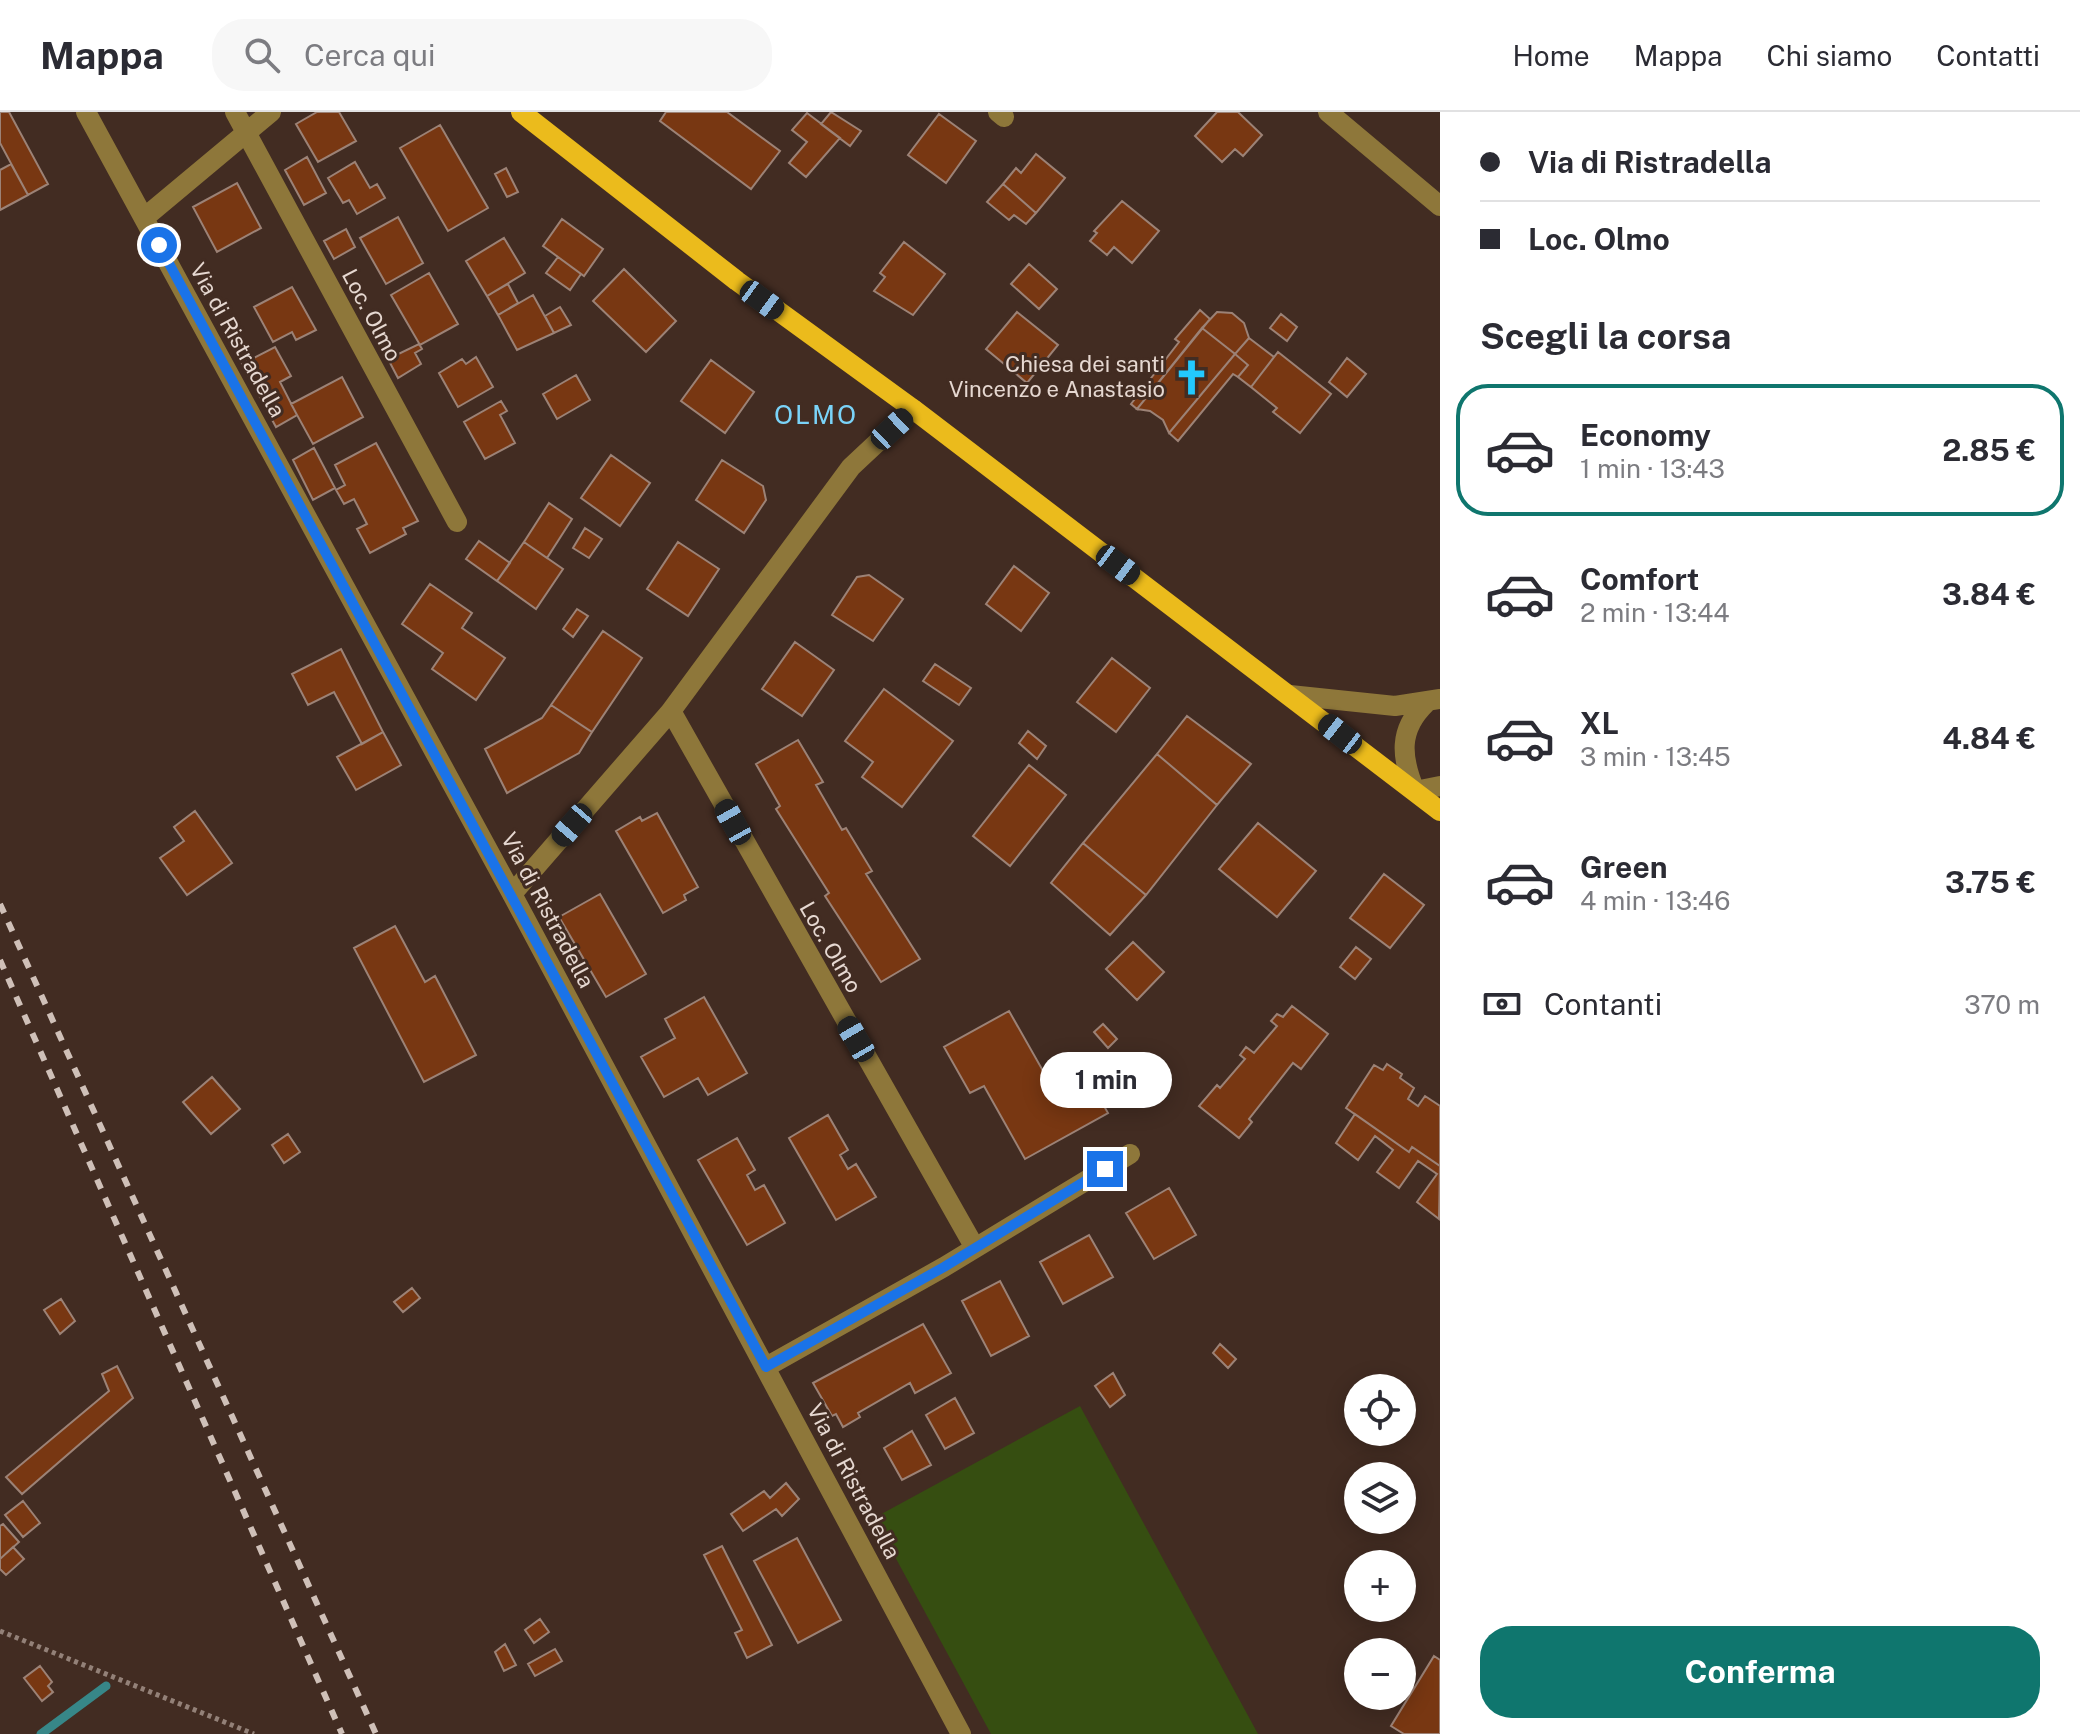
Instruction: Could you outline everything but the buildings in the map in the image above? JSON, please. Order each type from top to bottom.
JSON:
[{"type":"main road","points":[[521,112],[737,281],[913,409],[1440,811]]},
{"type":"street","name":"Via di Ristradella","points":[[86,112],[512,894],[961,1734]]},
{"type":"street","name":"Loc. Olmo","points":[[235,112],[457,522]]},
{"type":"street","points":[[144,218],[271,112]]},
{"type":"street","points":[[1328,112],[1440,206]]},
{"type":"street","points":[[512,894],[671,711],[851,467],[913,409]]},
{"type":"street","points":[[1290,695],[1395,706],[1433,701]]},
{"type":"street","points":[[1433,701],[1412,716],[1403,738],[1406,769],[1415,791],[1440,786]]},
{"type":"street","name":"Loc. Olmo","points":[[671,711],[975,1248]]},
{"type":"street","points":[[766,1367],[975,1248],[1130,1154]]},
{"type":"path","points":[[0,1631],[254,1734]]},
{"type":"green space","points":[[1080,1406],[1258,1734],[991,1734],[874,1518]]},
{"type":"waterway","points":[[41,1734],[106,1686]]},
{"type":"railway","points":[[0,904],[376,1734]]},
{"type":"railway","points":[[0,960],[342,1734]]},
{"type":"place","name":"Chiesa dei santi Vincenzo e Anastasio","points":[[1191,377]]},
{"type":"district","name":"OLMO","points":[[816,414]]},
{"type":"route","points":[[159,245],[766,1367],[944,1267],[1105,1169]]}]
